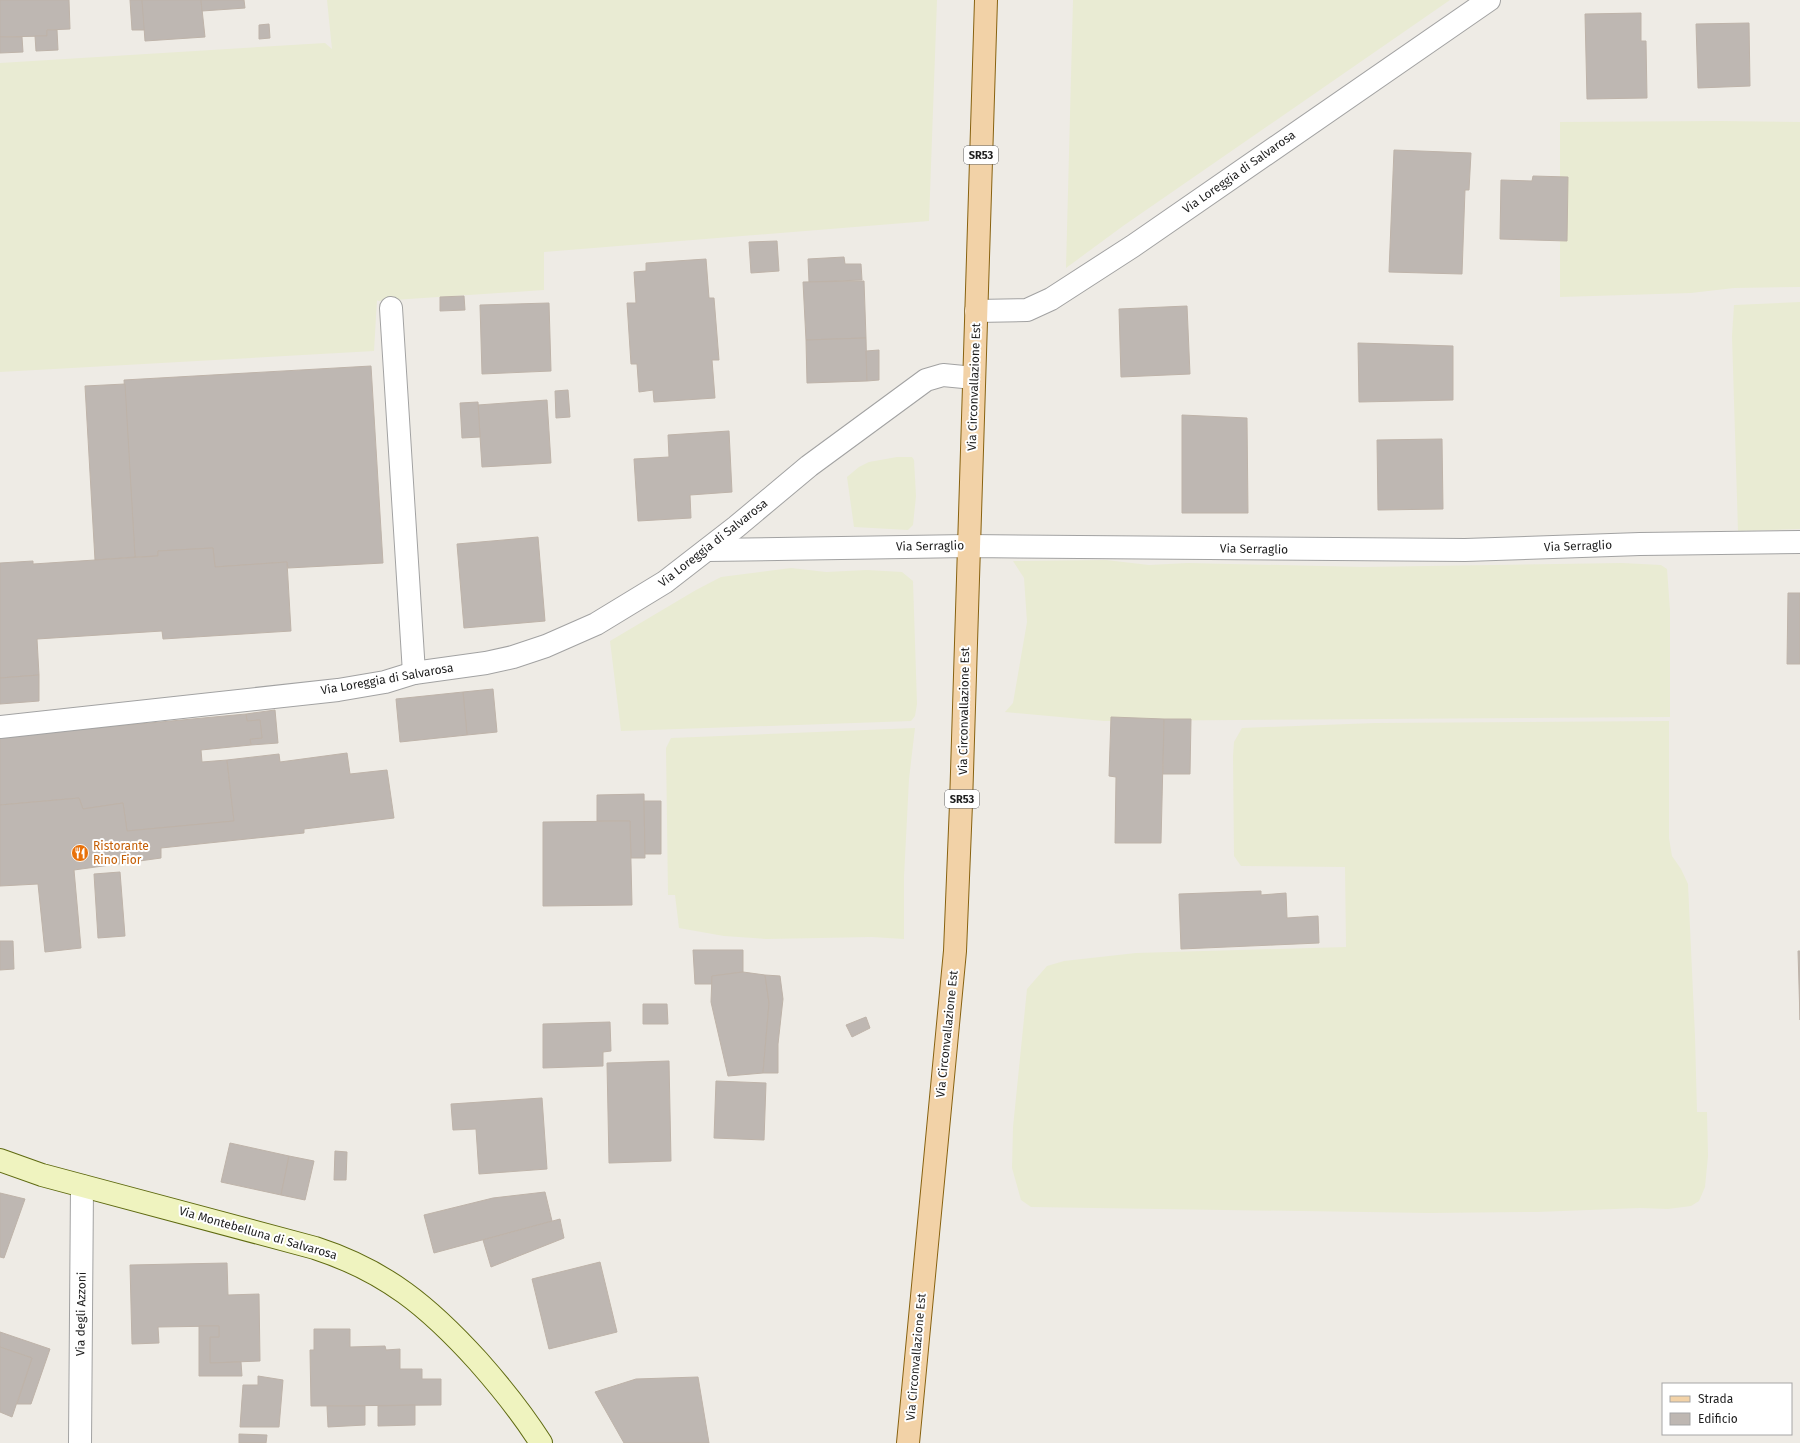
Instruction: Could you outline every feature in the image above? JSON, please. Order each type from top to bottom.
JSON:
[{"type":"main road","name":"Via Circonvallazione Est","points":[[908,1443],[955,951],[962,804],[968,546],[986,0]]},
{"type":"street","name":"Via Loreggia di Salvarosa","points":[[976,310],[1020,311],[1033,308],[1051,299],[1133,246],[1489,0]]},
{"type":"street","points":[[390,308],[414,672]]},
{"type":"street","name":"Via Loreggia di Salvarosa","points":[[0,727],[338,690],[385,682],[414,672],[486,663],[513,657],[546,646],[596,624],[665,582],[708,550],[809,466],[931,377],[942,375],[974,378]]},
{"type":"street","name":"Via Serraglio","points":[[708,550],[968,546],[1465,550],[1640,544],[1800,542]]},
{"type":"street","name":"Via Montebelluna di Salvarosa","points":[[0,1160],[42,1175],[315,1248],[338,1255],[364,1267],[404,1291],[440,1321],[511,1400],[541,1443]]},
{"type":"street","name":"Via degli Azzoni","points":[[80,1443],[82,1186]]},
{"type":"green space","points":[[327,0],[937,0],[929,221],[544,252],[544,290],[377,300],[374,351],[0,372],[0,63],[325,43],[332,49]]},
{"type":"green space","points":[[1073,0],[1450,0],[1123,226],[1066,268]]},
{"type":"green space","points":[[1560,122],[1800,122],[1800,287],[1734,288],[1691,293],[1560,297]]},
{"type":"green space","points":[[1800,302],[1800,529],[1738,531],[1732,336],[1734,305]]},
{"type":"green space","points":[[897,457],[912,457],[914,460],[916,496],[913,525],[908,530],[854,527],[847,477],[859,467],[869,462]]},
{"type":"green space","points":[[1106,560],[1149,565],[1188,563],[1363,567],[1622,563],[1661,565],[1667,569],[1670,610],[1670,717],[1104,721],[1005,712],[1013,703],[1027,622],[1024,578],[1013,561]]},
{"type":"green space","points":[[791,568],[826,572],[867,570],[902,572],[913,581],[917,704],[915,716],[911,721],[621,731],[610,641],[696,590],[721,577]]},
{"type":"green space","points":[[1669,721],[1669,838],[1672,856],[1681,869],[1688,884],[1697,1112],[1707,1112],[1708,1156],[1705,1187],[1699,1201],[1691,1206],[1668,1209],[1640,1208],[1537,1212],[1429,1213],[1031,1207],[1021,1200],[1012,1168],[1013,1127],[1027,989],[1047,966],[1064,961],[1136,953],[1346,947],[1345,867],[1241,866],[1234,856],[1233,756],[1234,742],[1242,728],[1375,723]]},
{"type":"green space","points":[[915,728],[909,779],[904,877],[904,939],[872,937],[766,939],[724,936],[679,928],[675,895],[668,895],[666,748],[671,738]]},
{"type":"building","points":[[0,0],[69,0],[70,29],[47,30],[47,36],[0,37]]},
{"type":"building","points":[[130,0],[142,0],[145,30],[132,30]]},
{"type":"building","points":[[142,0],[201,0],[205,37],[145,41]]},
{"type":"building","points":[[201,0],[244,0],[245,8],[202,11]]},
{"type":"building","points":[[1641,13],[1641,41],[1646,41],[1647,98],[1587,99],[1585,14]]},
{"type":"building","points":[[1749,23],[1750,86],[1698,88],[1696,24]]},
{"type":"building","points":[[269,24],[270,38],[259,39],[259,25]]},
{"type":"building","points":[[47,30],[57,30],[58,50],[36,51],[35,36],[47,36]]},
{"type":"building","points":[[0,37],[22,37],[23,52],[0,53]]},
{"type":"building","points":[[1394,150],[1471,153],[1469,190],[1465,190],[1462,274],[1389,272]]},
{"type":"building","points":[[1533,176],[1568,177],[1567,241],[1500,239],[1501,180],[1532,181]]},
{"type":"building","points":[[777,241],[779,271],[751,273],[749,242]]},
{"type":"building","points":[[844,257],[845,264],[861,264],[862,280],[809,282],[808,259]]},
{"type":"building","points":[[706,259],[709,298],[714,298],[719,360],[712,360],[715,398],[654,402],[653,390],[639,392],[637,364],[631,364],[627,303],[636,303],[634,272],[646,271],[646,263]]},
{"type":"building","points":[[864,281],[866,338],[806,340],[803,282]]},
{"type":"building","points":[[464,296],[465,310],[440,311],[440,297]]},
{"type":"building","points":[[549,303],[551,371],[482,374],[480,305]]},
{"type":"building","points":[[1187,306],[1190,374],[1121,377],[1119,309]]},
{"type":"building","points":[[866,338],[867,381],[807,383],[806,340]]},
{"type":"building","points":[[1358,343],[1453,346],[1453,400],[1359,402]]},
{"type":"building","points":[[879,350],[879,380],[867,381],[866,351]]},
{"type":"building","points":[[371,366],[383,563],[288,568],[287,562],[215,567],[213,548],[158,551],[158,556],[135,557],[124,380]]},
{"type":"building","points":[[125,384],[135,557],[95,560],[85,386]]},
{"type":"building","points":[[568,390],[570,417],[556,418],[555,391]]},
{"type":"building","points":[[547,400],[551,463],[482,467],[478,405]]},
{"type":"building","points":[[478,402],[480,437],[462,438],[460,403]]},
{"type":"building","points":[[1182,415],[1247,418],[1248,513],[1182,513]]},
{"type":"building","points":[[729,431],[732,492],[690,495],[691,518],[638,521],[634,459],[669,457],[668,435]]},
{"type":"building","points":[[1442,439],[1443,509],[1378,510],[1377,440]]},
{"type":"building","points":[[538,537],[545,621],[464,628],[457,544]]},
{"type":"building","points":[[213,548],[215,567],[287,562],[291,631],[163,639],[162,631],[37,639],[39,675],[0,678],[0,563],[33,561],[33,564],[158,556],[158,551]]},
{"type":"building","points":[[1788,593],[1800,593],[1800,664],[1787,664]]},
{"type":"building","points":[[39,675],[39,701],[0,704],[0,678]]},
{"type":"building","points":[[493,689],[497,732],[467,735],[463,692]]},
{"type":"building","points":[[463,692],[467,735],[400,742],[396,699]]},
{"type":"building","points":[[275,710],[278,743],[251,745],[250,739],[262,738],[260,720],[247,721],[246,714]]},
{"type":"building","points":[[246,714],[247,721],[260,720],[262,738],[250,739],[251,745],[201,750],[202,762],[227,760],[234,821],[127,831],[123,803],[83,809],[79,798],[0,805],[0,737]]},
{"type":"building","points":[[1111,717],[1164,719],[1161,843],[1115,843],[1116,777],[1109,776]]},
{"type":"building","points":[[1164,719],[1191,719],[1190,774],[1163,774]]},
{"type":"building","name":"Ristorante Rino Fior","points":[[347,753],[350,774],[387,770],[394,818],[304,829],[304,833],[161,848],[161,858],[74,870],[81,948],[45,952],[38,884],[0,886],[0,805],[79,798],[83,809],[123,803],[127,831],[234,821],[227,760],[279,754],[280,762]]},
{"type":"building","points":[[644,794],[645,858],[631,858],[630,821],[597,821],[597,795]]},
{"type":"building","points":[[644,801],[661,801],[661,854],[645,854]]},
{"type":"building","points":[[630,821],[632,905],[543,906],[543,822]]},
{"type":"building","points":[[120,872],[125,936],[98,938],[94,874]]},
{"type":"building","points":[[1261,891],[1261,895],[1286,893],[1287,918],[1318,916],[1319,943],[1181,949],[1179,894]]},
{"type":"building","points":[[0,941],[13,941],[14,969],[0,970]]},
{"type":"building","points":[[693,950],[743,950],[743,972],[712,976],[712,984],[695,984]]},
{"type":"building","points":[[1798,951],[1800,951],[1800,1020]]},
{"type":"building","points":[[743,972],[765,975],[769,1003],[763,1073],[728,1076],[711,1002],[712,976]]},
{"type":"building","points":[[765,975],[780,976],[783,999],[778,1044],[778,1073],[763,1073],[769,1003]]},
{"type":"building","points":[[643,1004],[667,1004],[668,1024],[643,1024]]},
{"type":"building","points":[[866,1017],[870,1028],[852,1037],[846,1025]]},
{"type":"building","points":[[610,1022],[611,1051],[603,1052],[603,1066],[543,1068],[543,1024]]},
{"type":"building","points":[[669,1061],[671,1161],[609,1163],[607,1063]]},
{"type":"building","points":[[716,1081],[766,1083],[764,1140],[714,1138]]},
{"type":"building","points":[[542,1098],[547,1169],[479,1174],[476,1129],[453,1130],[451,1104]]},
{"type":"building","points":[[230,1143],[289,1156],[281,1195],[221,1182]]},
{"type":"building","points":[[335,1151],[347,1152],[346,1180],[334,1180]]},
{"type":"building","points":[[289,1156],[314,1161],[305,1200],[281,1195]]},
{"type":"building","points":[[545,1192],[552,1221],[434,1253],[424,1215],[493,1198]]},
{"type":"building","points":[[0,1193],[25,1199],[4,1258],[0,1257]]},
{"type":"building","points":[[560,1219],[564,1238],[491,1267],[483,1240]]},
{"type":"building","points":[[600,1262],[617,1332],[549,1349],[532,1279]]},
{"type":"building","points":[[227,1263],[228,1295],[259,1294],[260,1361],[210,1363],[210,1337],[219,1337],[219,1326],[158,1327],[159,1343],[132,1344],[130,1265]]},
{"type":"building","points":[[199,1326],[219,1326],[219,1337],[210,1337],[210,1363],[241,1362],[242,1376],[199,1376]]},
{"type":"building","points":[[314,1329],[350,1329],[350,1347],[385,1346],[386,1350],[400,1349],[400,1369],[422,1369],[422,1379],[441,1379],[441,1405],[311,1406],[310,1350],[314,1350]]},
{"type":"building","points":[[0,1332],[50,1349],[31,1404],[17,1404],[32,1358],[0,1347]]},
{"type":"building","points":[[0,1347],[32,1358],[12,1417],[0,1412]]},
{"type":"building","points":[[258,1376],[283,1380],[279,1427],[240,1427],[243,1385],[258,1385]]},
{"type":"building","points":[[698,1377],[709,1443],[624,1443],[595,1392],[636,1379]]},
{"type":"building","points":[[415,1405],[415,1425],[378,1426],[378,1406]]},
{"type":"building","points":[[327,1406],[365,1406],[365,1425],[328,1427]]},
{"type":"building","points":[[239,1434],[267,1435],[266,1443],[239,1443]]},
{"type":"place","name":"Ristorante Rino Fior","points":[[80,853]]}]
